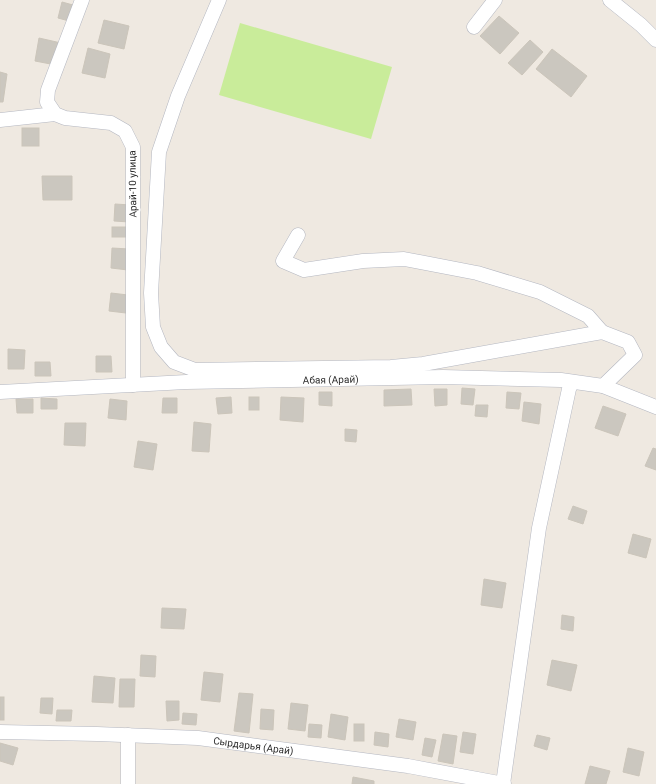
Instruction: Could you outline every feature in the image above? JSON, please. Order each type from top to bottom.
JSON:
[{"type":"street","points":[[0,120],[55,114],[48,102],[48,90],[82,0]]},
{"type":"street","points":[[219,0],[178,96],[159,152],[151,293],[153,327],[161,348],[174,362],[195,370],[423,364],[602,332]]},
{"type":"street","points":[[474,27],[495,0]]},
{"type":"street","points":[[610,0],[641,25],[656,40]]},
{"type":"street","name":"Арай-10 улица","points":[[55,114],[65,118],[111,123],[125,131],[133,147],[133,385]]},
{"type":"street","points":[[298,234],[283,261],[304,270],[363,261],[404,259],[477,273],[540,292],[588,316],[602,332],[628,342],[635,355],[603,386]]},
{"type":"street","name":"Абая (Арай)","points":[[0,392],[186,382],[443,377],[561,380],[603,386],[656,408]]},
{"type":"street","points":[[504,784],[539,528],[569,389],[572,382]]},
{"type":"street","name":"Сырдарья (Арай)","points":[[0,732],[198,738],[408,766],[504,784]]},
{"type":"street","points":[[128,736],[128,784]]},
{"type":"green space","points":[[240,23],[392,67],[371,139],[219,95]]},
{"type":"building","points":[[62,2],[73,5],[69,21],[58,18]]},
{"type":"building","points":[[499,16],[519,33],[500,54],[480,36]]},
{"type":"building","points":[[104,20],[129,26],[124,49],[98,43]]},
{"type":"building","points":[[39,38],[61,43],[56,65],[35,61]]},
{"type":"building","points":[[530,40],[543,52],[522,75],[508,63]]},
{"type":"building","points":[[88,48],[110,54],[105,78],[82,73]]},
{"type":"building","points":[[552,49],[587,76],[571,97],[536,69]]},
{"type":"building","points":[[0,72],[7,74],[3,102],[0,102]]},
{"type":"building","points":[[22,128],[39,128],[39,146],[22,146]]},
{"type":"building","points":[[42,176],[72,176],[72,200],[43,200]]},
{"type":"building","points":[[115,204],[131,205],[130,222],[114,221]]},
{"type":"building","points":[[112,227],[133,227],[133,237],[112,237]]},
{"type":"building","points":[[112,248],[129,249],[128,270],[111,268]]},
{"type":"building","points":[[111,293],[128,295],[126,313],[109,311]]},
{"type":"building","points":[[8,349],[25,350],[24,369],[8,369]]},
{"type":"building","points":[[96,356],[111,356],[112,372],[96,372]]},
{"type":"building","points":[[35,362],[50,362],[51,376],[35,376]]},
{"type":"building","points":[[462,388],[475,389],[473,405],[461,404]]},
{"type":"building","points":[[411,389],[412,405],[384,406],[384,390]]},
{"type":"building","points":[[434,389],[447,389],[447,405],[435,406]]},
{"type":"building","points":[[319,392],[332,392],[332,406],[319,405]]},
{"type":"building","points":[[507,392],[521,393],[519,409],[506,408]]},
{"type":"building","points":[[231,397],[232,413],[218,414],[216,398]]},
{"type":"building","points":[[249,397],[259,397],[259,410],[249,410]]},
{"type":"building","points":[[281,397],[304,398],[303,422],[280,420]]},
{"type":"building","points":[[41,398],[57,399],[57,409],[41,409]]},
{"type":"building","points":[[163,398],[177,398],[177,413],[162,413]]},
{"type":"building","points":[[16,399],[33,399],[33,413],[17,413]]},
{"type":"building","points":[[110,399],[127,401],[126,420],[108,418]]},
{"type":"building","points":[[524,402],[541,404],[539,424],[522,421]]},
{"type":"building","points":[[476,405],[488,405],[487,417],[475,416]]},
{"type":"building","points":[[603,406],[626,414],[618,436],[595,428]]},
{"type":"building","points":[[194,422],[211,424],[209,452],[192,451]]},
{"type":"building","points":[[65,423],[86,423],[85,446],[64,445]]},
{"type":"building","points":[[345,429],[357,430],[356,442],[345,441]]},
{"type":"building","points":[[138,441],[157,444],[153,470],[134,467]]},
{"type":"building","points":[[653,448],[656,449],[656,470],[645,466]]},
{"type":"building","points":[[573,506],[587,511],[583,524],[568,519]]},
{"type":"building","points":[[633,534],[651,539],[646,558],[628,553]]},
{"type":"building","points":[[484,579],[506,583],[502,608],[481,605]]},
{"type":"building","points":[[162,608],[186,609],[184,629],[161,628]]},
{"type":"building","points":[[562,615],[574,617],[573,631],[561,629]]},
{"type":"building","points":[[141,655],[156,656],[155,677],[140,676]]},
{"type":"building","points":[[552,660],[577,665],[571,691],[547,685]]},
{"type":"building","points":[[204,672],[223,674],[220,702],[201,700]]},
{"type":"building","points":[[94,676],[115,678],[113,703],[92,702]]},
{"type":"building","points":[[120,679],[135,679],[134,707],[119,707]]},
{"type":"building","points":[[239,693],[253,694],[249,733],[234,731]]},
{"type":"building","points":[[0,697],[4,697],[4,720],[0,720]]},
{"type":"building","points":[[41,698],[53,698],[52,714],[40,713]]},
{"type":"building","points":[[166,701],[179,701],[179,720],[167,721]]},
{"type":"building","points":[[291,703],[308,705],[305,731],[288,729]]},
{"type":"building","points":[[261,709],[274,710],[273,730],[260,729]]},
{"type":"building","points":[[57,710],[72,710],[71,721],[56,721]]},
{"type":"building","points":[[183,713],[197,714],[196,725],[182,724]]},
{"type":"building","points":[[331,714],[348,717],[345,740],[328,737]]},
{"type":"building","points":[[399,719],[416,722],[413,740],[396,737]]},
{"type":"building","points":[[309,724],[322,725],[321,738],[308,737]]},
{"type":"building","points":[[354,724],[364,724],[364,741],[354,741]]},
{"type":"building","points":[[375,732],[389,734],[388,747],[374,745]]},
{"type":"building","points":[[463,732],[476,734],[473,754],[460,752]]},
{"type":"building","points":[[443,734],[457,736],[453,764],[438,761]]},
{"type":"building","points":[[537,735],[550,738],[547,750],[534,746]]},
{"type":"building","points":[[425,738],[436,740],[432,757],[422,755]]},
{"type":"building","points":[[0,743],[18,748],[13,765],[0,761]]},
{"type":"building","points":[[628,748],[644,752],[639,776],[623,772]]},
{"type":"building","points":[[590,766],[610,771],[606,784],[585,784]]},
{"type":"building","points":[[353,777],[374,781],[374,784],[352,784]]}]
